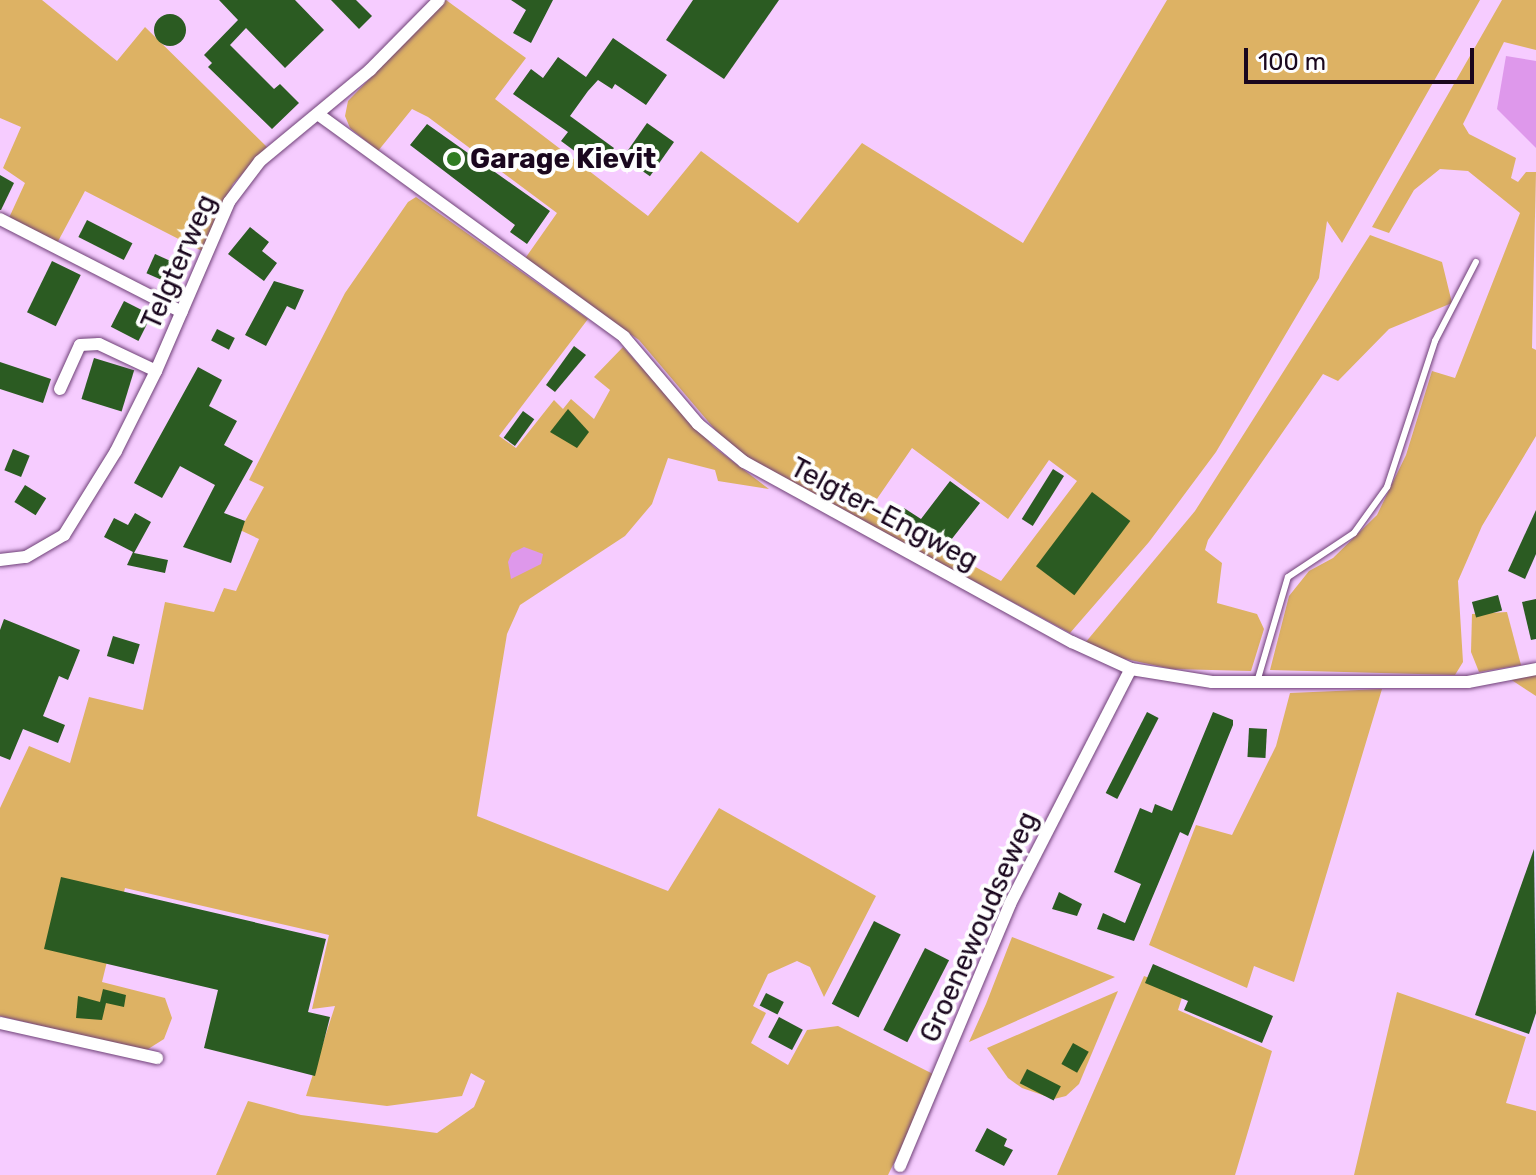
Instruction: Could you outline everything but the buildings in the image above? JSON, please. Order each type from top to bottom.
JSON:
[{"type":"street","name":"Telgterweg","points":[[0,560],[26,557],[64,535],[116,451],[156,371],[229,202],[260,161],[319,115],[439,0]]},
{"type":"street","name":"Telgter-Engweg","points":[[319,115],[624,337],[698,424],[744,462],[1072,642],[1131,669],[1212,682],[1468,682],[1536,669]]},
{"type":"street","points":[[0,219],[182,312]]},
{"type":"street","points":[[60,389],[80,345],[99,344],[156,371]]},
{"type":"street","name":"Groenewoudseweg","points":[[900,1166],[967,1016],[1010,904],[1131,669]]},
{"type":"street","points":[[0,1023],[157,1058]]},
{"type":"lane","points":[[1257,682],[1288,577],[1354,533],[1387,487],[1435,341],[1476,262]]},
{"type":"shaded area","points":[[0,0],[42,0],[117,61],[145,27],[267,147],[233,184],[202,251],[85,191],[55,247],[8,220],[25,183],[3,168],[21,127],[0,118]]},
{"type":"shaded area","points":[[446,0],[526,58],[495,99],[648,216],[701,151],[798,223],[862,143],[1023,243],[1167,0],[1480,0],[1342,243],[1327,221],[1319,278],[1216,452],[1149,542],[1070,633],[755,463],[723,439],[639,340],[524,260],[557,213],[428,117],[412,109],[378,151],[350,128],[345,116],[348,101]],"holes":[[[912,448],[1008,519],[1049,460],[1077,481],[1001,581],[870,509]]]},
{"type":"shaded area","points":[[1502,0],[1536,0],[1536,50],[1504,42],[1463,124],[1469,134],[1516,158],[1511,178],[1518,182],[1526,172],[1536,172],[1532,348],[1536,350],[1536,436],[1482,526],[1458,581],[1463,662],[1455,675],[1270,670],[1289,596],[1309,571],[1333,558],[1377,515],[1406,455],[1432,371],[1455,378],[1520,213],[1468,171],[1440,169],[1414,190],[1389,233],[1372,227]]},
{"type":"shaded area","points":[[1506,56],[1536,61],[1536,148],[1497,109]]},
{"type":"shaded area","points":[[416,197],[588,319],[499,436],[516,448],[554,400],[563,409],[571,399],[594,419],[610,390],[594,377],[623,347],[714,447],[769,489],[718,481],[715,470],[668,458],[652,504],[625,536],[520,605],[507,634],[477,816],[668,891],[719,808],[876,896],[824,997],[810,967],[797,961],[768,974],[753,1006],[766,1013],[751,1043],[788,1065],[807,1030],[838,1026],[937,1076],[888,1175],[216,1175],[248,1101],[301,1115],[437,1133],[474,1107],[485,1081],[471,1073],[462,1096],[387,1106],[306,1096],[335,1006],[312,1009],[329,935],[125,888],[102,982],[165,998],[172,1018],[164,1039],[145,1051],[0,1016],[0,808],[29,746],[70,763],[89,697],[143,710],[165,602],[214,612],[224,588],[236,591],[259,539],[240,530],[264,487],[249,480],[345,293],[408,202]]},
{"type":"shaded area","points":[[1370,235],[1442,262],[1452,303],[1389,329],[1338,381],[1323,374],[1208,540],[1205,550],[1222,563],[1217,603],[1257,614],[1264,629],[1251,671],[1172,669],[1116,657],[1085,643],[1195,511]]},
{"type":"shaded area","points":[[524,547],[543,554],[541,564],[511,579],[508,562],[512,553]]},
{"type":"shaded area","points":[[1507,612],[1521,665],[1479,672],[1471,652],[1472,614]]},
{"type":"shaded area","points":[[1536,674],[1536,696],[1510,679]]},
{"type":"shaded area","points":[[1382,689],[1294,982],[1254,966],[1247,988],[1149,945],[1196,825],[1232,835],[1276,746],[1290,693]]},
{"type":"shaded area","points":[[1012,937],[1115,977],[969,1042],[986,1004]]},
{"type":"shaded area","points":[[1144,976],[1184,991],[1178,1010],[1272,1051],[1235,1175],[1057,1175]]},
{"type":"shaded area","points":[[1118,991],[1079,1084],[1066,1096],[1054,1099],[1022,1088],[1008,1078],[987,1048]]},
{"type":"shaded area","points":[[1397,992],[1526,1037],[1506,1103],[1536,1111],[1536,1175],[1354,1175]]},
{"type":"place","name":"Garage Kievit","points":[[454,159]]}]
